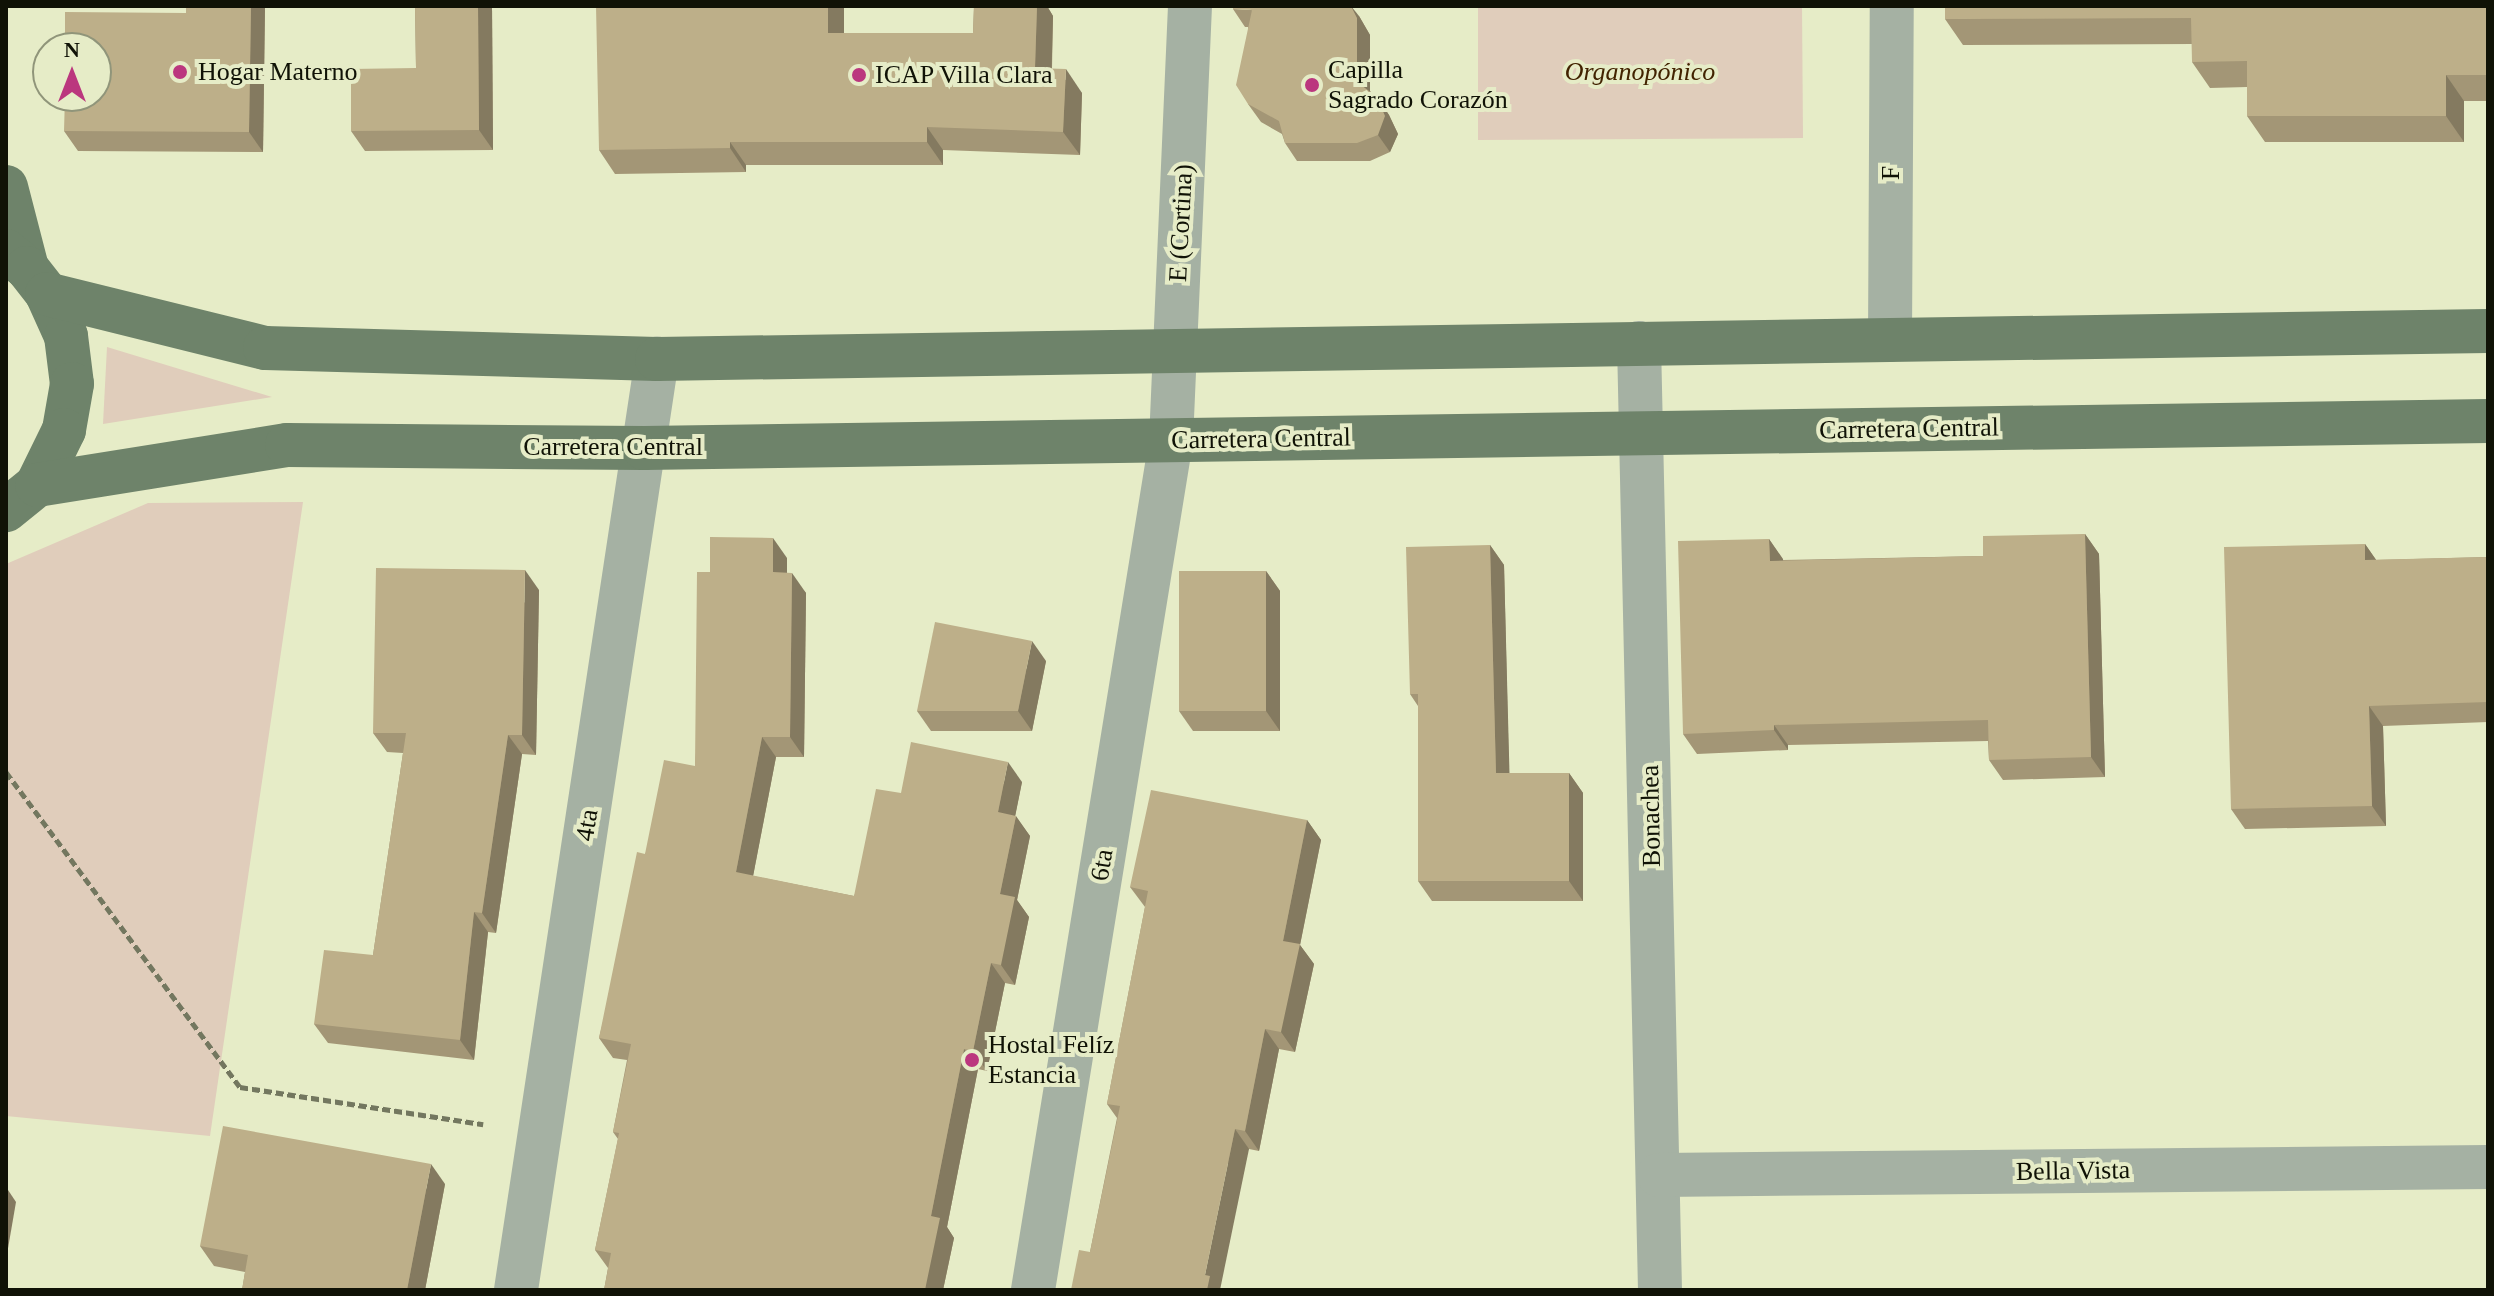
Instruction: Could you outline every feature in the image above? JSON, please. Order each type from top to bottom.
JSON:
[{"type":"main road","points":[[6,187],[27,271],[66,336],[72,384],[64,430],[22,498]]},
{"type":"main road","points":[[27,271],[265,348],[657,359],[2488,331]]},
{"type":"main road","name":"Carretera Central","points":[[22,498],[287,445],[644,448],[2488,421]]},
{"type":"street","name":"E (Cortina)","points":[[1171,441],[1190,6]]},
{"type":"street","name":"F","points":[[1890,340],[1892,6]]},
{"type":"street","name":"Bonachea","points":[[1639,343],[1660,1290]]},
{"type":"street","name":"4ta","points":[[516,1290],[657,359]]},
{"type":"street","name":"6ta","points":[[1033,1290],[1171,441]]},
{"type":"street","name":"Bella Vista","points":[[1659,1175],[2488,1167]]},
{"type":"path","points":[[6,773],[240,1087],[540,1132]]},
{"type":"green space","name":"Organopónico","points":[[1478,6],[1802,6],[1803,138],[1478,140]]},
{"type":"green space","points":[[107,347],[272,397],[103,424]]},
{"type":"green space","points":[[303,502],[210,1136],[6,1116],[6,564],[148,503]]},
{"type":"building","name":"Hogar Materno","points":[[186,6],[251,6],[249,132],[64,131],[65,112],[112,112],[112,32],[65,32],[65,12],[186,13]]},
{"type":"building","points":[[415,6],[478,6],[479,130],[351,131],[351,69],[416,68]]},
{"type":"building","points":[[596,6],[828,6],[828,33],[973,33],[974,6],[1037,6],[1035,68],[1066,69],[1063,132],[927,127],[927,142],[730,142],[730,148],[599,150]]},
{"type":"building","name":"Capilla Sagrado Corazón","points":[[1233,6],[1351,6],[1357,18],[1357,82],[1377,97],[1385,116],[1378,135],[1357,143],[1285,143],[1279,121],[1248,104],[1236,85],[1252,10],[1233,9]]},
{"type":"building","points":[[1945,6],[2488,6],[2488,75],[2446,75],[2446,116],[2247,116],[2247,61],[2192,62],[2191,18],[1945,19]]},
{"type":"building","points":[[2085,534],[2091,757],[1989,760],[1988,720],[1774,725],[1774,730],[1683,734],[1678,541],[1769,539],[1770,561],[1983,556],[1983,536]]},
{"type":"building","points":[[710,537],[773,538],[773,572],[792,573],[790,737],[762,737],[736,872],[854,896],[876,789],[901,793],[911,742],[1008,762],[998,812],[1016,816],[1000,894],[1015,897],[1001,965],[991,963],[973,1051],[964,1049],[931,1216],[940,1218],[925,1290],[604,1290],[611,1253],[595,1250],[619,1133],[613,1132],[631,1044],[599,1038],[637,852],[645,854],[664,760],[695,766],[697,572],[710,572]]},
{"type":"building","points":[[2365,544],[2365,560],[2488,557],[2488,702],[2369,706],[2372,806],[2231,809],[2224,547]]},
{"type":"building","points":[[1490,545],[1496,773],[1569,773],[1569,881],[1418,881],[1418,694],[1410,694],[1406,547]]},
{"type":"building","points":[[376,568],[525,570],[522,735],[508,735],[482,913],[474,912],[460,1040],[314,1024],[324,950],[373,955],[406,733],[373,733]]},
{"type":"building","points":[[1179,571],[1266,571],[1266,711],[1179,711]]},
{"type":"building","points":[[935,622],[1032,641],[1018,711],[917,711]]},
{"type":"building","points":[[1151,790],[1307,820],[1283,941],[1300,944],[1281,1032],[1265,1029],[1245,1131],[1235,1129],[1205,1275],[1210,1276],[1207,1290],[1071,1290],[1079,1250],[1090,1252],[1120,1106],[1107,1104],[1148,891],[1130,887]]},
{"type":"building","points":[[223,1126],[431,1164],[407,1290],[242,1290],[248,1255],[200,1246]]},
{"type":"place","name":"Hogar Materno","points":[[180,72]]},
{"type":"place","name":"ICAP Villa Clara","points":[[859,75]]},
{"type":"place","name":"Capilla Sagrado Corazón","points":[[1312,85]]},
{"type":"place","name":"Hostal Felíz Estancia","points":[[972,1060]]}]
